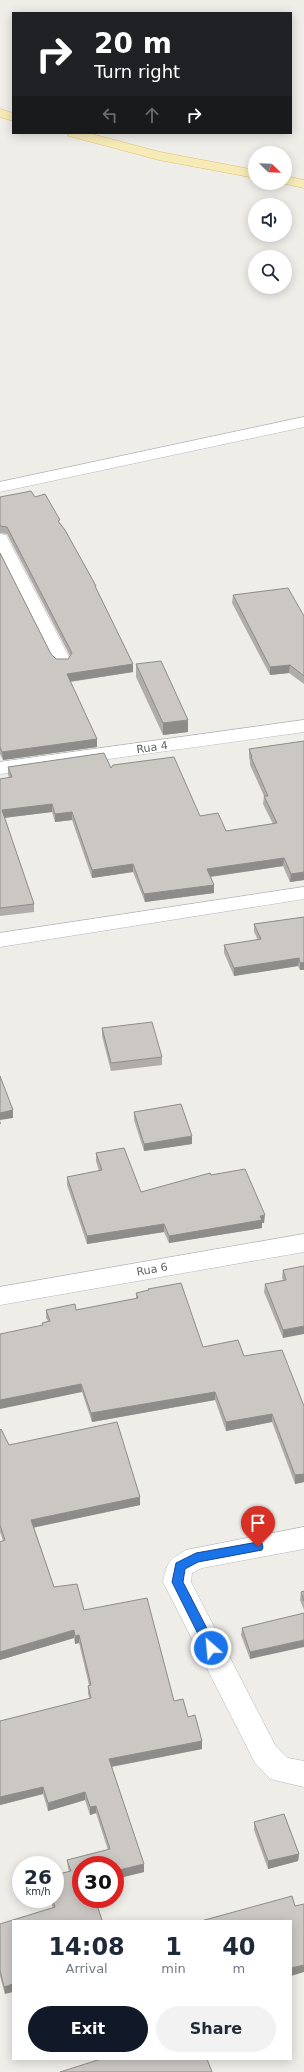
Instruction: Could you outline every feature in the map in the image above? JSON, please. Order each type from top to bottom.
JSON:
[{"type":"main road","points":[[0,113],[12,117]]},
{"type":"main road","points":[[77,134],[159,156],[248,173]]},
{"type":"main road","points":[[292,181],[304,184]]},
{"type":"street","points":[[0,487],[304,422]]},
{"type":"street","points":[[0,539],[62,661]]},
{"type":"street","name":"Rua 4","points":[[0,768],[304,726]]},
{"type":"street","points":[[0,940],[304,893]]},
{"type":"street","name":"Rua 6","points":[[0,1296],[304,1243]]},
{"type":"street","points":[[304,1538],[196,1558],[180,1567],[177,1582],[265,1754],[280,1770],[304,1774]]},
{"type":"building","points":[[31,491],[35,497],[45,494],[60,520],[58,521],[65,530],[96,586],[133,664],[67,674],[97,739],[2,752],[0,747],[0,553],[51,654],[56,659],[68,659],[72,653],[7,527],[0,526],[0,497]]},
{"type":"building","points":[[288,588],[304,616],[304,676],[290,665],[270,667],[233,595]]},
{"type":"building","points":[[161,661],[188,720],[163,723],[136,664]]},
{"type":"building","points":[[304,741],[304,872],[291,874],[284,858],[207,869],[214,885],[144,894],[133,864],[92,870],[72,812],[55,814],[52,804],[2,810],[34,904],[0,908],[0,779],[12,777],[8,767],[104,753],[111,768],[113,765],[174,757],[200,816],[218,813],[226,831],[277,823],[264,796],[268,796],[249,749]]},
{"type":"building","points":[[304,917],[304,962],[300,963],[299,958],[234,968],[224,945],[261,939],[254,924]]},
{"type":"building","points":[[152,1022],[162,1057],[111,1063],[102,1028]]},
{"type":"building","points":[[0,1076],[13,1110],[0,1113]]},
{"type":"building","points":[[181,1104],[192,1136],[144,1144],[134,1112]]},
{"type":"building","points":[[124,1148],[141,1192],[210,1173],[211,1175],[245,1169],[265,1215],[260,1216],[262,1220],[169,1236],[164,1224],[87,1236],[67,1177],[102,1170],[96,1153]]},
{"type":"building","points":[[304,1266],[304,1326],[283,1330],[265,1284],[286,1280],[283,1270]]},
{"type":"building","points":[[181,1283],[203,1347],[238,1340],[244,1356],[282,1350],[304,1406],[304,1474],[295,1475],[272,1414],[226,1422],[215,1392],[91,1413],[81,1384],[0,1400],[0,1334],[43,1325],[42,1323],[50,1321],[46,1310],[75,1304],[76,1310],[138,1298],[136,1293],[149,1290],[148,1289]]},
{"type":"building","points":[[117,1422],[140,1497],[31,1520],[54,1587],[77,1584],[84,1610],[147,1598],[174,1701],[183,1699],[188,1717],[195,1715],[202,1741],[109,1759],[144,1864],[124,1869],[124,1856],[83,1856],[110,1849],[96,1806],[90,1807],[85,1792],[48,1803],[43,1787],[0,1797],[0,1721],[91,1698],[88,1686],[91,1685],[79,1635],[75,1636],[74,1630],[0,1652],[0,1542],[5,1540],[0,1525],[1,1429],[9,1445]]},
{"type":"building","points":[[304,1591],[304,1601],[301,1592]]},
{"type":"building","points":[[304,1613],[304,1640],[250,1652],[242,1628]]},
{"type":"building","points":[[284,1814],[299,1854],[268,1861],[254,1822]]},
{"type":"building","points":[[72,1859],[72,1908],[98,1908],[102,1920],[13,1920],[52,1908],[64,1908],[64,1873],[71,1871],[67,1860]]},
{"type":"building","points":[[292,1896],[295,1906],[304,1904],[304,1965],[292,1968],[292,1920],[205,1920]]},
{"type":"building","points":[[12,1920],[12,1984],[4,1987],[0,1970],[0,1924]]},
{"type":"building","points":[[98,2060],[207,2060],[212,2072],[60,2072]]},
{"type":"route","points":[[211,1648],[177,1582],[180,1567],[196,1558],[258,1547]]}]
